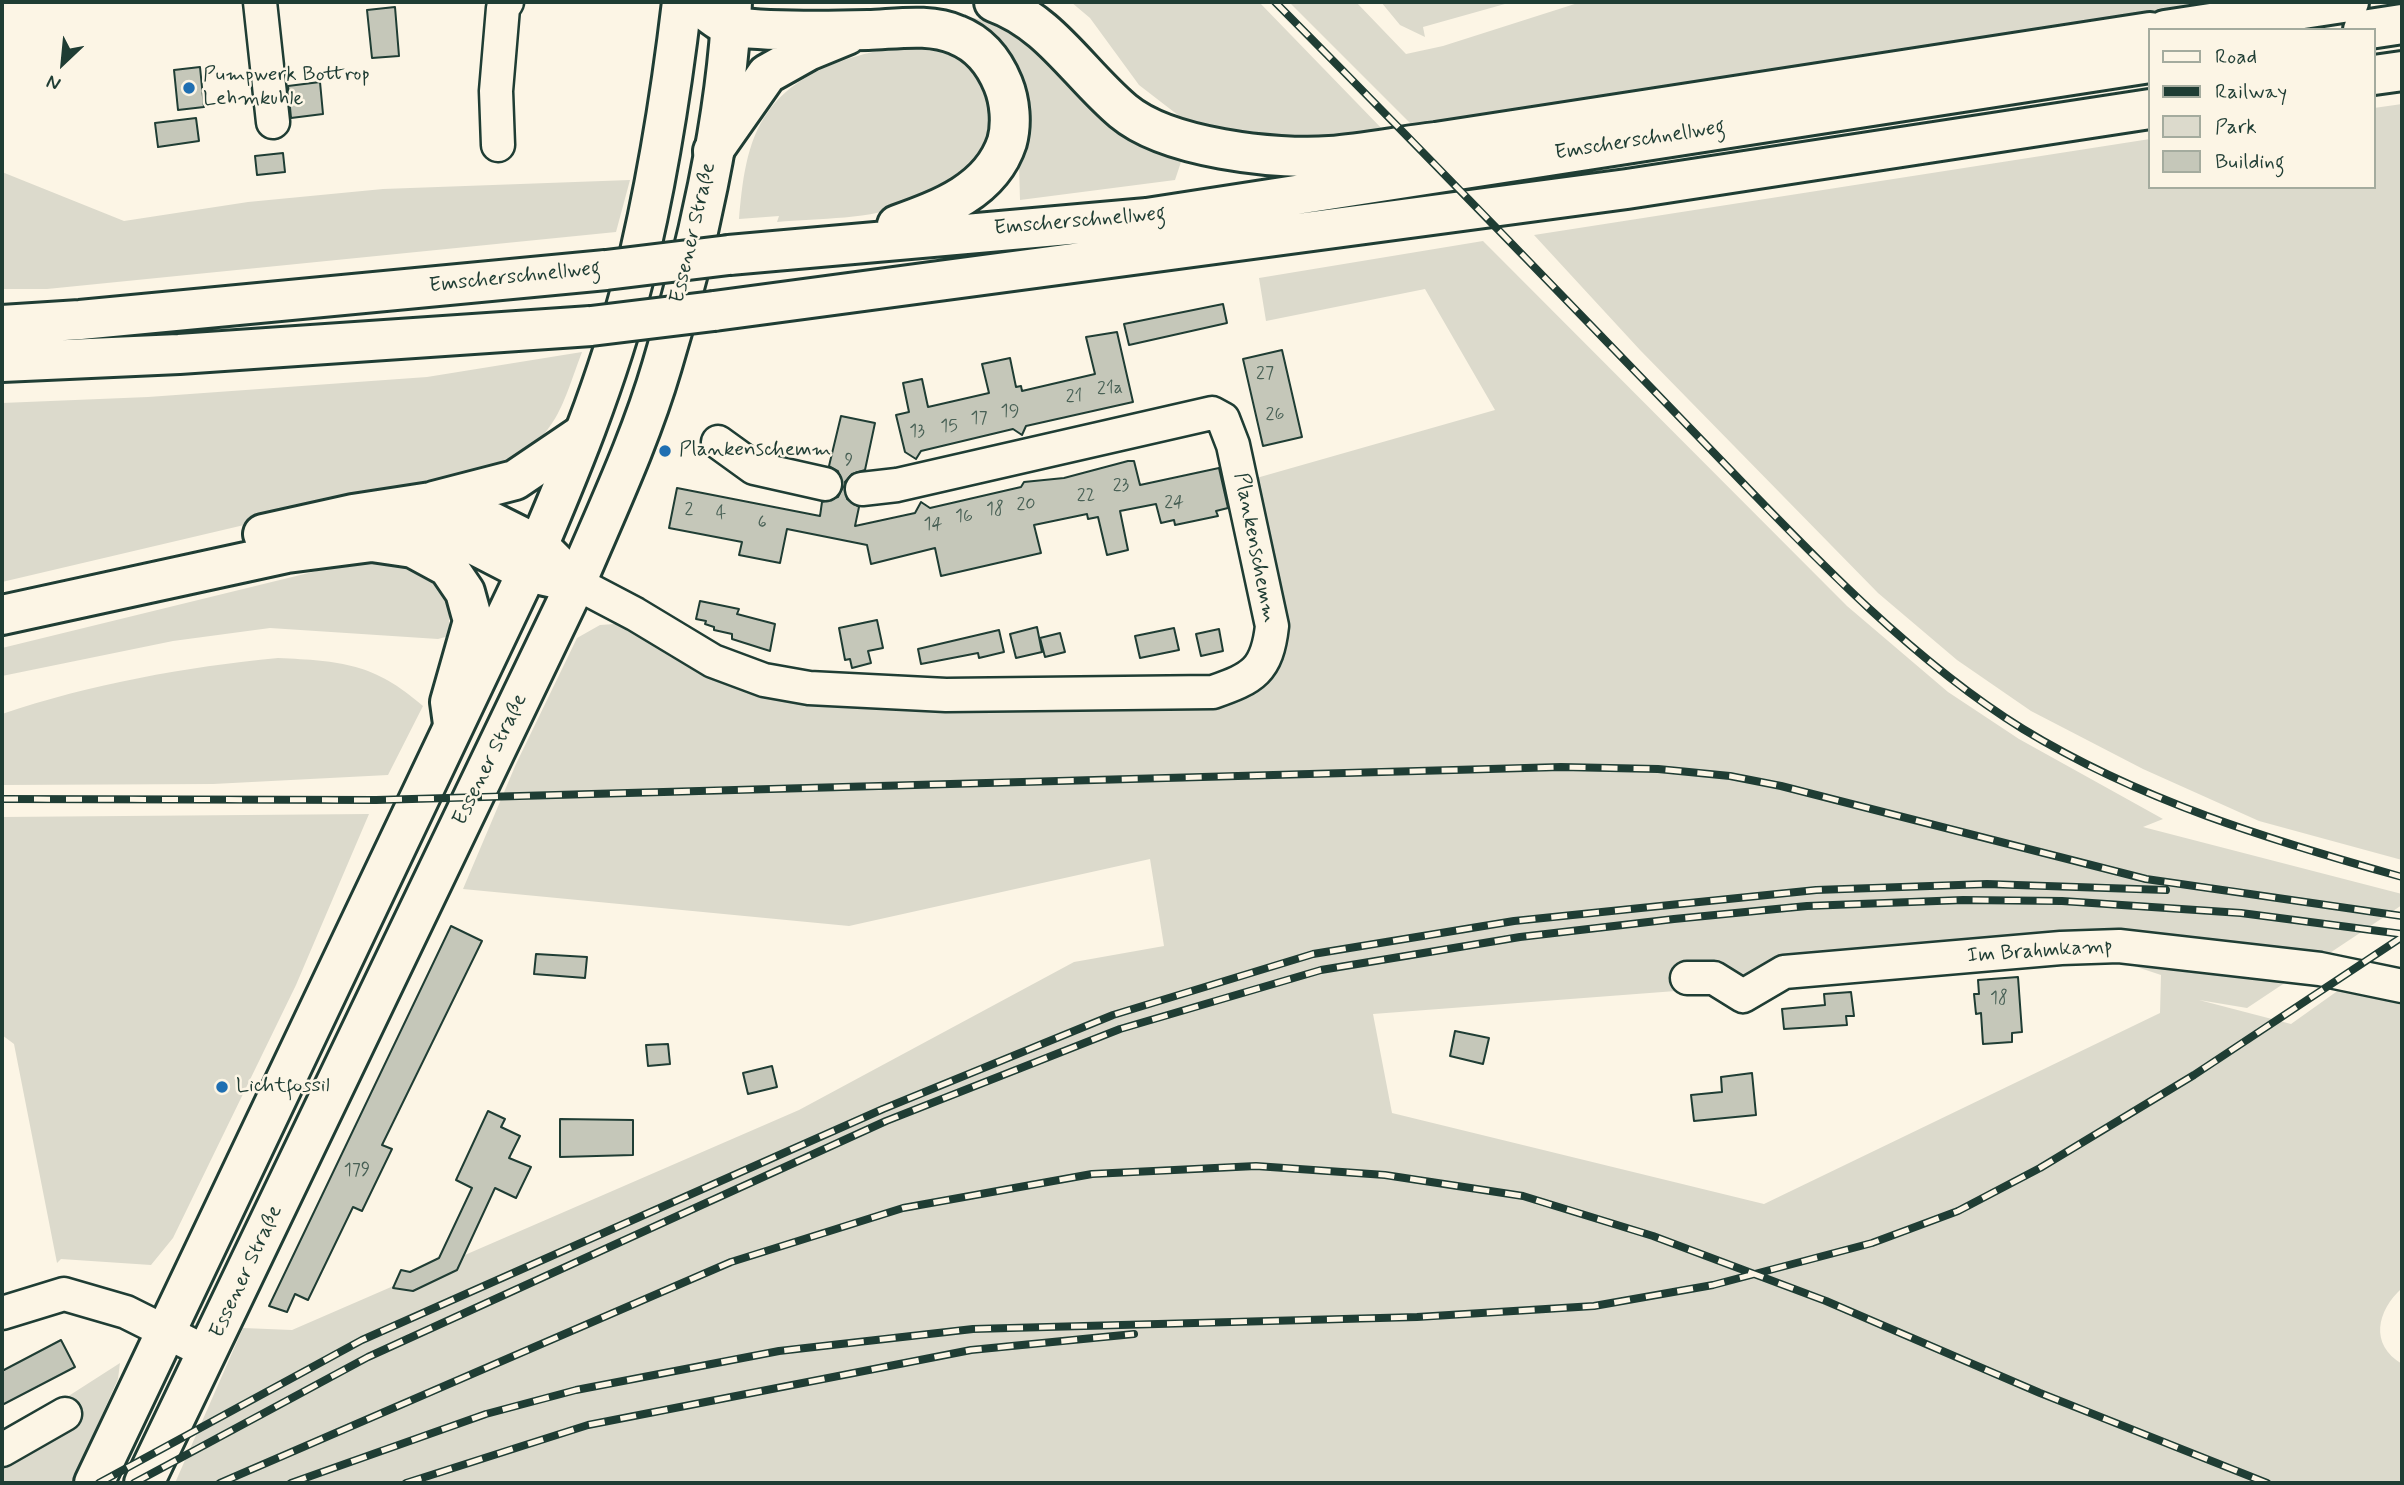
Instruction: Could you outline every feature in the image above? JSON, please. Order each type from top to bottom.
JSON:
[{"type":"main road","points":[[94,1483],[533,558],[583,434],[633,281],[662,135],[682,2]]},
{"type":"main road","points":[[694,2],[732,14],[859,30],[935,28],[970,41],[986,54],[1006,92],[1009,136],[995,166],[980,183],[946,207],[897,225],[827,244]]},
{"type":"main road","points":[[994,2],[1014,9],[1040,28],[1125,113],[1156,130],[1188,141],[1283,155],[1329,156],[1436,142],[2148,32]]},
{"type":"main road","points":[[2178,28],[2349,2]]},
{"type":"main road","name":"Essener Straße","points":[[144,1483],[576,583],[636,440],[662,367],[713,151],[732,14]]},
{"type":"main road","points":[[2376,28],[2402,24]]},
{"type":"main road","points":[[713,151],[767,74],[808,51],[859,30]]},
{"type":"main road","name":"Emscherschnellweg","points":[[2,325],[606,270],[827,244],[1147,218],[2148,63]]},
{"type":"main road","points":[[2376,75],[2402,71]]},
{"type":"main road","points":[[2,362],[179,354],[591,326],[1627,190],[2148,110]]},
{"type":"main road","points":[[2,593],[353,514],[431,502],[516,480],[583,434]]},
{"type":"main road","points":[[431,502],[468,510],[533,558],[576,583]]},
{"type":"main road","points":[[287,553],[338,535],[387,527],[441,534],[533,558]]},
{"type":"main road","points":[[2,615],[287,553],[372,542],[413,548],[448,567],[465,592],[473,621],[450,702],[453,724]]},
{"type":"street","points":[[260,2],[273,122]]},
{"type":"street","points":[[498,145],[496,91],[503,8],[507,2]]},
{"type":"street","name":"Plankenschemm","points":[[576,583],[635,614],[713,661],[764,680],[808,688],[946,695],[1213,692],[1244,681],[1258,671],[1269,649],[1272,626],[1233,445],[1223,419],[1212,413],[897,485],[862,489]]},
{"type":"street","points":[[718,442],[754,468],[825,484]]},
{"type":"street","name":"Im Brahmkamp","points":[[1687,978],[1714,978],[1742,996],[1784,972],[2061,948],[2119,946],[2319,969],[2402,986]]},
{"type":"street","points":[[2,1313],[64,1294],[126,1312],[163,1333],[208,1353]]},
{"type":"street","points":[[2,1450],[65,1414]]},
{"type":"green space","points":[[1071,2],[1259,2],[1387,134],[1304,146],[1196,129],[1139,85],[1090,18]]},
{"type":"green space","points":[[1289,2],[1356,2],[1406,54],[1443,46],[1581,2],[2288,2],[1419,132]]},
{"type":"green space","points":[[1381,2],[1512,2],[1423,27],[1425,37],[1400,25]]},
{"type":"green space","points":[[778,8],[955,14],[1020,34],[1182,159],[1175,180],[1020,200],[1018,132],[990,48],[777,22]]},
{"type":"green space","points":[[931,43],[970,67],[981,83],[990,106],[993,124],[990,140],[971,168],[926,197],[879,213],[777,222],[779,216],[739,219],[750,150],[768,112],[783,95],[800,81],[842,61],[887,49]]},
{"type":"green space","points":[[2402,104],[2402,860],[2259,821],[2143,769],[2031,711],[1957,660],[1878,593],[1640,350],[1534,235],[2148,139],[2148,189],[2376,189],[2376,108]]},
{"type":"green space","points":[[2,172],[124,221],[248,202],[383,189],[630,180],[616,232],[47,289],[2,289]]},
{"type":"green space","points":[[1483,241],[1847,606],[1948,692],[2019,739],[2163,819],[2143,827],[2402,894],[2402,905],[2247,1008],[2199,1000],[2291,1024],[2343,987],[2402,1001],[2402,1288],[2387,1307],[2380,1327],[2385,1347],[2402,1364],[2402,1483],[175,1483],[243,1328],[292,1330],[799,1110],[1074,962],[1164,946],[1150,859],[849,926],[463,889],[516,764],[577,638],[600,625],[615,624],[632,633],[640,626],[748,685],[1264,682],[1253,479],[1495,410],[1425,289],[1266,321],[1259,278]],"holes":[[[2110,958],[2161,975],[2160,1013],[1764,1204],[1392,1113],[1373,1014]]]},
{"type":"green space","points":[[582,352],[556,417],[536,442],[504,461],[507,471],[465,473],[2,582],[2,403],[148,397],[427,377]]},
{"type":"green space","points":[[381,561],[423,566],[449,595],[449,636],[438,639],[270,628],[173,641],[2,676],[2,648],[333,567]]},
{"type":"green space","points":[[278,658],[356,667],[389,681],[423,706],[388,775],[213,784],[2,785],[2,714],[138,678]]},
{"type":"green space","points":[[369,814],[296,985],[173,1238],[151,1265],[61,1259],[57,1263],[14,1044],[2,1035],[2,817]]},
{"type":"green space","points":[[120,1363],[118,1379],[72,1482],[2,1483],[2,1465],[72,1425],[67,1397]]},
{"type":"building","points":[[395,7],[399,56],[372,58],[367,10]]},
{"type":"building","name":"Pumpwerk Bottrop Lehmkuhle","points":[[200,67],[204,107],[178,110],[174,70]]},
{"type":"building","points":[[320,82],[323,114],[291,118],[288,86]]},
{"type":"building","points":[[196,118],[199,141],[158,147],[155,123]]},
{"type":"building","points":[[283,153],[285,172],[257,175],[255,156]]},
{"type":"building","points":[[1223,304],[1227,323],[1129,345],[1124,324]]},
{"type":"building","points":[[1117,332],[1133,402],[1026,426],[1022,435],[1013,429],[921,451],[916,459],[905,452],[896,415],[909,412],[903,383],[922,379],[928,407],[989,393],[982,364],[1010,358],[1016,387],[1021,386],[1022,391],[1095,374],[1086,337]]},
{"type":"building","points":[[1282,350],[1302,437],[1263,446],[1243,359]]},
{"type":"building","points":[[841,416],[875,423],[865,470],[852,474],[845,482],[847,499],[859,507],[855,526],[915,513],[921,502],[930,508],[1021,487],[1024,482],[1064,478],[1128,461],[1134,461],[1140,485],[1219,468],[1228,508],[1216,511],[1218,516],[1175,525],[1174,520],[1161,523],[1156,504],[1120,511],[1128,550],[1107,555],[1098,517],[1088,519],[1087,514],[1034,525],[1041,553],[941,576],[935,548],[871,564],[867,545],[787,529],[780,563],[739,555],[742,542],[669,528],[677,488],[820,516],[822,502],[838,497],[843,487],[838,471],[829,466]]},
{"type":"building","points":[[700,601],[739,609],[737,614],[775,624],[770,651],[732,639],[732,634],[714,630],[714,627],[705,624],[706,621],[696,619]]},
{"type":"building","points":[[877,620],[883,648],[868,651],[871,663],[852,668],[850,659],[845,660],[839,628]]},
{"type":"building","points":[[1037,627],[1042,652],[1016,658],[1010,634]]},
{"type":"building","points":[[1174,628],[1179,650],[1140,658],[1135,636]]},
{"type":"building","points":[[1219,629],[1223,651],[1201,656],[1196,634]]},
{"type":"building","points":[[999,630],[1004,652],[979,658],[978,653],[921,664],[918,649]]},
{"type":"building","points":[[1060,633],[1065,652],[1045,657],[1040,638]]},
{"type":"building","points":[[451,926],[482,941],[382,1145],[392,1149],[362,1211],[353,1207],[308,1300],[295,1294],[287,1312],[269,1306]]},
{"type":"building","points":[[536,954],[587,957],[585,978],[534,974]]},
{"type":"building","points":[[2018,977],[2022,1032],[2012,1033],[2012,1042],[1983,1044],[1981,1013],[1976,1014],[1974,994],[1979,994],[1978,980]]},
{"type":"building","points":[[1851,992],[1854,1016],[1846,1016],[1847,1025],[1784,1029],[1782,1009],[1825,1005],[1824,994]]},
{"type":"building","points":[[1455,1031],[1489,1038],[1483,1064],[1450,1056]]},
{"type":"building","points":[[668,1044],[670,1064],[648,1066],[646,1045]]},
{"type":"building","points":[[772,1066],[777,1087],[748,1094],[743,1073]]},
{"type":"building","points":[[1752,1073],[1756,1115],[1694,1121],[1691,1095],[1722,1092],[1721,1077]]},
{"type":"building","points":[[488,1111],[505,1119],[501,1127],[520,1136],[509,1158],[531,1167],[516,1198],[495,1188],[457,1270],[413,1291],[393,1288],[401,1270],[410,1272],[439,1258],[472,1188],[456,1180]]},
{"type":"building","points":[[560,1119],[633,1120],[633,1155],[560,1157]]},
{"type":"building","points":[[61,1340],[75,1367],[2,1405],[2,1371]]},
{"type":"railway","points":[[1275,2],[1806,547],[1889,627],[1933,664],[2023,729],[2113,777],[2160,798],[2255,833],[2402,877]]},
{"type":"railway","points":[[2,799],[376,800],[1561,767],[1658,769],[1730,776],[1781,786],[2146,879],[2402,916]]},
{"type":"railway","points":[[99,1483],[362,1340],[883,1109],[1113,1015],[1313,954],[1514,921],[1816,890],[1987,884],[2166,890]]},
{"type":"railway","points":[[134,1483],[368,1357],[886,1121],[1120,1029],[1321,970],[1520,937],[1674,919],[1807,906],[1963,900],[2062,901],[2241,913],[2402,934]]},
{"type":"railway","points":[[291,1483],[486,1414],[576,1390],[779,1351],[973,1329],[1417,1317],[1594,1306],[1713,1285],[1872,1243],[1958,1211],[2040,1168],[2194,1075],[2402,937]]},
{"type":"railway","points":[[220,1483],[731,1262],[903,1208],[1092,1174],[1256,1166],[1385,1175],[1523,1196],[1653,1236],[1826,1301],[2040,1393],[2267,1483]]},
{"type":"railway","points":[[406,1483],[588,1425],[971,1350],[1134,1334]]},
{"type":"place","name":"Pumpwerk Bottrop Lehmkuhle","points":[[189,88]]},
{"type":"place","name":"Plankenschemm","points":[[665,451]]},
{"type":"place","name":"Lichtfossil","points":[[222,1087]]}]
